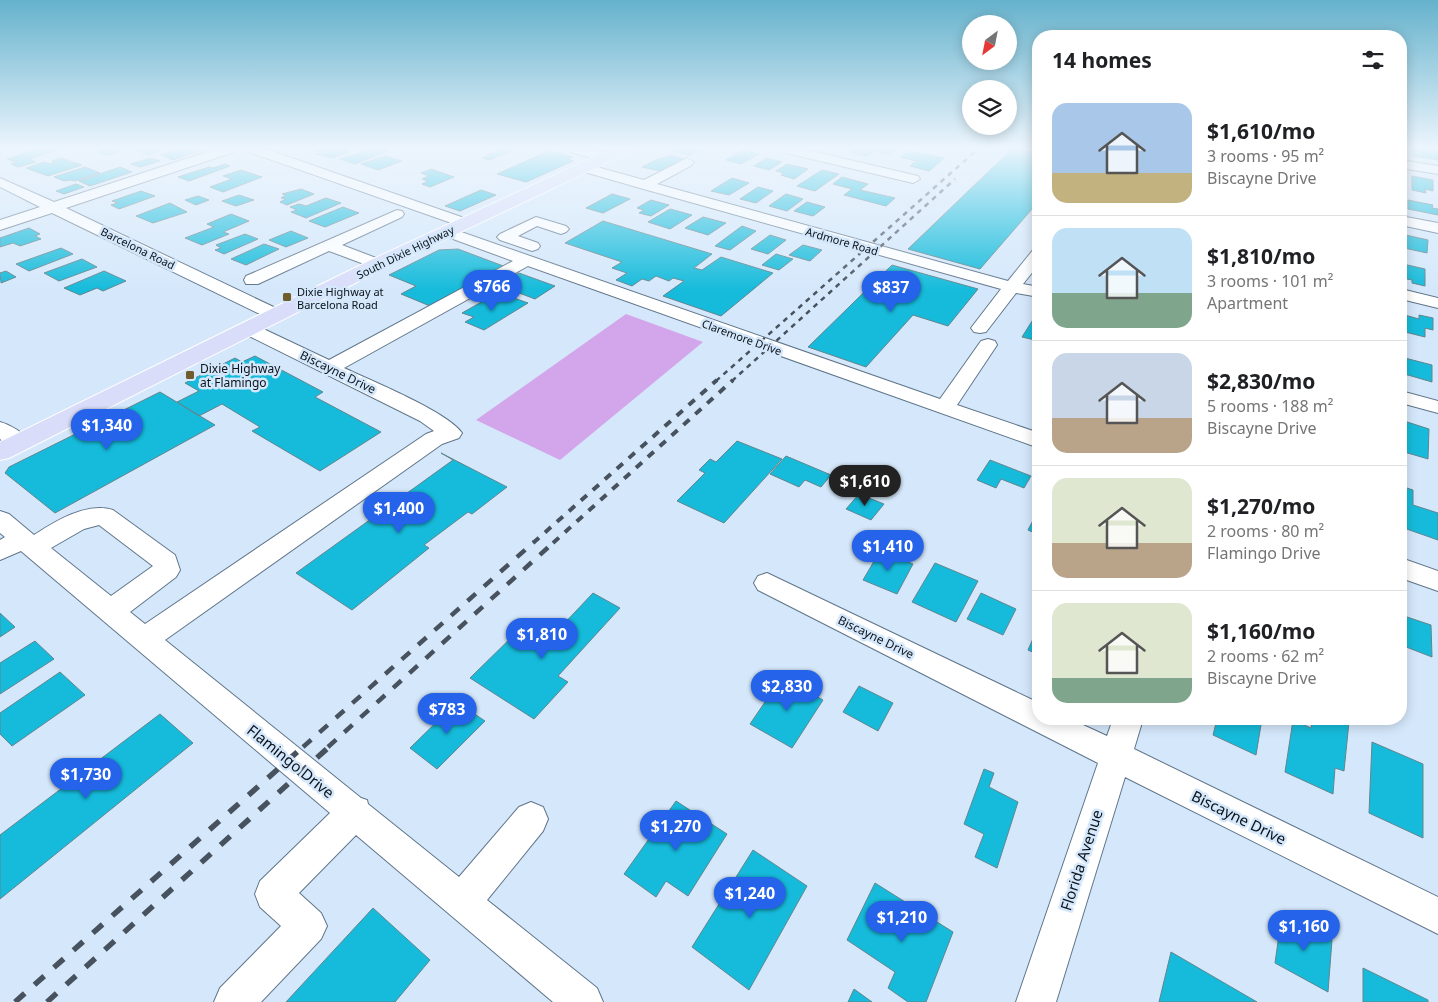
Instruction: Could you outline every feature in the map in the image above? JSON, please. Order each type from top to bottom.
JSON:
[{"type":"main road","name":"South Dixie Highway","points":[[0,452],[378,264],[525,196]]},
{"type":"street","name":"Barcelona Road","points":[[30,196],[276,315]]},
{"type":"street","points":[[0,225],[88,196]]},
{"type":"street","name":"Claremore Drive","points":[[375,196],[524,254],[1032,439]]},
{"type":"street","name":"Ardmore Road","points":[[683,196],[1012,288],[1032,291]]},
{"type":"street","points":[[252,280],[397,214]]},
{"type":"street","points":[[329,368],[524,254],[562,229],[536,221],[505,237],[524,254]]},
{"type":"street","points":[[1407,221],[1438,228]]},
{"type":"street","points":[[329,245],[378,264]]},
{"type":"street","points":[[944,408],[1012,288],[1032,262]]},
{"type":"street","name":"Ardmore Road","points":[[1012,288],[1032,297]]},
{"type":"street","points":[[1407,295],[1438,303]]},
{"type":"street","name":"Biscayne Drive","points":[[145,639],[434,439],[451,433],[427,416],[249,329]]},
{"type":"street","points":[[1407,399],[1438,407]]},
{"type":"street","points":[[0,429],[19,442]]},
{"type":"street","points":[[14,539],[93,516],[104,516],[166,562],[167,570],[111,611]]},
{"type":"street","name":"Flamingo Drive","points":[[14,539],[111,611],[281,754],[355,812],[583,1002]]},
{"type":"street","points":[[1407,570],[1438,582]]},
{"type":"street","name":"Biscayne Drive","points":[[767,583],[1032,714]]},
{"type":"street","name":"Biscayne Drive","points":[[1054,725],[1438,916]]},
{"type":"street","name":"Florida Avenue","points":[[1036,1002],[1126,725]]},
{"type":"street","points":[[234,1002],[308,926],[273,894],[355,812]]},
{"type":"street","points":[[462,902],[531,819]]},
{"type":"shaded area","points":[[626,314],[703,342],[560,460],[476,420]]},
{"type":"building","points":[[127,196],[155,196],[119,209],[111,205],[118,203],[112,201]]},
{"type":"building","points":[[198,196],[209,200],[196,205],[185,200]]},
{"type":"building","points":[[237,196],[254,200],[236,206],[222,201]]},
{"type":"building","points":[[285,196],[310,196],[287,205],[280,202],[286,199],[281,198]]},
{"type":"building","points":[[468,196],[494,196],[460,211],[445,206]]},
{"type":"building","points":[[609,196],[630,199],[603,213],[586,208]]},
{"type":"building","points":[[745,196],[766,196],[756,203],[740,199]]},
{"type":"building","points":[[784,196],[803,199],[787,211],[769,206]]},
{"type":"building","points":[[847,196],[885,196],[895,198],[886,206]]},
{"type":"building","points":[[963,196],[1032,196],[1032,209],[980,269],[908,249]]},
{"type":"building","points":[[326,198],[341,203],[306,218],[291,212],[297,210],[290,207],[299,204],[306,206]]},
{"type":"building","points":[[651,200],[669,205],[651,216],[639,213],[644,210],[637,208]]},
{"type":"building","points":[[1408,200],[1433,205],[1432,208],[1438,209],[1438,215],[1408,209]]},
{"type":"building","points":[[807,202],[825,207],[813,216],[794,211]]},
{"type":"building","points":[[170,203],[187,212],[153,223],[136,216]]},
{"type":"building","points":[[343,207],[359,213],[325,227],[309,221]]},
{"type":"building","points":[[670,209],[692,215],[670,229],[648,222]]},
{"type":"building","points":[[231,214],[249,221],[223,232],[229,234],[202,245],[185,238],[214,227],[207,224]]},
{"type":"building","points":[[703,217],[726,223],[708,235],[685,228]]},
{"type":"building","points":[[603,221],[712,254],[694,268],[702,270],[721,257],[773,273],[721,316],[663,296],[684,281],[673,278],[669,281],[656,276],[649,281],[642,279],[632,286],[616,280],[627,273],[612,268],[622,262],[565,243]]},
{"type":"building","points":[[742,226],[756,231],[730,250],[715,246]]},
{"type":"building","points":[[29,228],[40,234],[35,236],[41,239],[20,246],[13,243],[0,247],[0,238]]},
{"type":"building","points":[[291,231],[308,238],[286,247],[269,240]]},
{"type":"building","points":[[245,234],[258,239],[224,254],[215,250],[221,248],[216,245]]},
{"type":"building","points":[[770,235],[786,240],[768,254],[751,249]]},
{"type":"building","points":[[1407,235],[1428,240],[1427,253],[1407,249]]},
{"type":"building","points":[[264,244],[279,249],[246,265],[231,259]]},
{"type":"building","points":[[803,245],[822,250],[810,261],[789,255]]},
{"type":"building","points":[[61,248],[73,254],[29,271],[16,264]]},
{"type":"building","points":[[458,249],[506,267],[430,306],[401,294],[416,286],[389,275],[439,250]]},
{"type":"building","points":[[776,254],[793,259],[779,270],[762,265]]},
{"type":"building","points":[[82,259],[97,267],[59,281],[44,273]]},
{"type":"building","points":[[892,265],[978,289],[948,326],[913,315],[866,367],[808,347]]},
{"type":"building","points":[[1407,265],[1425,269],[1425,286],[1412,283],[1412,280],[1407,279]]},
{"type":"building","points":[[6,271],[16,277],[1,283],[0,273]]},
{"type":"building","points":[[104,271],[126,281],[103,291],[97,288],[80,295],[64,288]]},
{"type":"building","points":[[519,273],[555,286],[535,299],[498,285]]},
{"type":"building","points":[[492,296],[507,302],[514,298],[528,303],[484,330],[465,322],[474,317],[462,313]]},
{"type":"building","points":[[1419,315],[1433,318],[1433,330],[1425,328],[1425,337],[1407,332],[1407,316],[1419,319]]},
{"type":"building","points":[[1032,321],[1032,339],[1022,337]]},
{"type":"building","points":[[255,356],[323,392],[315,397],[381,432],[320,471],[252,431],[260,427],[222,404],[199,416],[177,402],[199,391],[185,383],[235,358],[242,362]]},
{"type":"building","points":[[1407,359],[1432,365],[1432,382],[1407,375]]},
{"type":"building","points":[[160,392],[215,425],[55,513],[5,473],[9,467]]},
{"type":"building","points":[[1407,422],[1429,429],[1428,459],[1407,453]]},
{"type":"building","points":[[737,441],[782,459],[724,523],[677,501],[705,473],[699,470],[710,459],[716,462]]},
{"type":"building","points":[[441,453],[507,487],[472,514],[468,512],[424,545],[429,548],[352,610],[296,573],[453,460]]},
{"type":"building","points":[[786,456],[831,475],[821,487],[805,480],[799,487],[770,474]]},
{"type":"building","points":[[990,460],[1031,476],[1024,488],[1001,479],[996,488],[977,480]]},
{"type":"building","points":[[1407,488],[1413,490],[1413,505],[1438,513],[1438,540],[1407,529]]},
{"type":"building","points":[[859,494],[884,504],[871,520],[846,509]]},
{"type":"building","points":[[1032,522],[1032,532],[1028,530]]},
{"type":"building","points":[[880,551],[913,564],[897,594],[863,580]]},
{"type":"building","points":[[935,563],[978,581],[956,622],[912,602]]},
{"type":"building","points":[[593,593],[620,608],[558,676],[568,682],[534,719],[470,678],[517,632],[542,647]]},
{"type":"building","points":[[981,593],[1016,609],[1003,635],[967,619]]},
{"type":"building","points":[[0,613],[15,627],[0,637]]},
{"type":"building","points":[[1407,617],[1431,625],[1432,657],[1407,647]]},
{"type":"building","points":[[35,641],[54,659],[0,694],[0,663]]},
{"type":"building","points":[[1032,641],[1032,652],[1028,650]]},
{"type":"building","points":[[60,672],[85,695],[12,746],[0,734],[0,713]]},
{"type":"building","points":[[782,677],[823,700],[792,748],[750,724]]},
{"type":"building","points":[[859,686],[893,703],[878,731],[843,712]]},
{"type":"building","points":[[457,702],[485,721],[437,769],[410,748]]},
{"type":"building","points":[[160,714],[193,743],[0,899],[0,835]]},
{"type":"building","points":[[1216,725],[1261,725],[1256,755],[1213,735]]},
{"type":"building","points":[[1292,725],[1304,725],[1311,728],[1311,725],[1349,725],[1344,771],[1335,768],[1333,794],[1285,772]]},
{"type":"building","points":[[1372,742],[1423,764],[1423,838],[1369,813]]},
{"type":"building","points":[[984,769],[994,773],[989,787],[1018,802],[997,868],[975,857],[984,834],[964,824]]},
{"type":"building","points":[[676,801],[727,834],[688,896],[666,881],[656,897],[624,874]]},
{"type":"building","points":[[753,850],[807,886],[749,990],[692,947]]},
{"type":"building","points":[[875,883],[953,932],[926,1002],[908,1002],[888,988],[895,972],[847,940]]},
{"type":"building","points":[[373,908],[430,960],[395,1002],[286,1002]]},
{"type":"building","points":[[1282,913],[1332,940],[1328,992],[1275,963]]},
{"type":"building","points":[[1171,952],[1257,1002],[1159,1002]]},
{"type":"building","points":[[1363,968],[1428,1000],[1428,1002],[1363,1002]]},
{"type":"building","points":[[854,989],[872,1002],[848,1002]]},
{"type":"railway","points":[[716,381],[925,196]]},
{"type":"railway","points":[[732,381],[936,196]]},
{"type":"railway","points":[[533,543],[717,380]]},
{"type":"railway","points":[[553,543],[733,380]]},
{"type":"railway","points":[[303,747],[534,542]]},
{"type":"railway","points":[[328,747],[554,542]]},
{"type":"railway","points":[[15,1002],[304,746]]},
{"type":"railway","points":[[47,1002],[330,746]]},
{"type":"place","name":"Dixie Highway at Barcelona Road","points":[[287,297]]},
{"type":"place","name":"Dixie Highway at Flamingo","points":[[190,375]]}]
